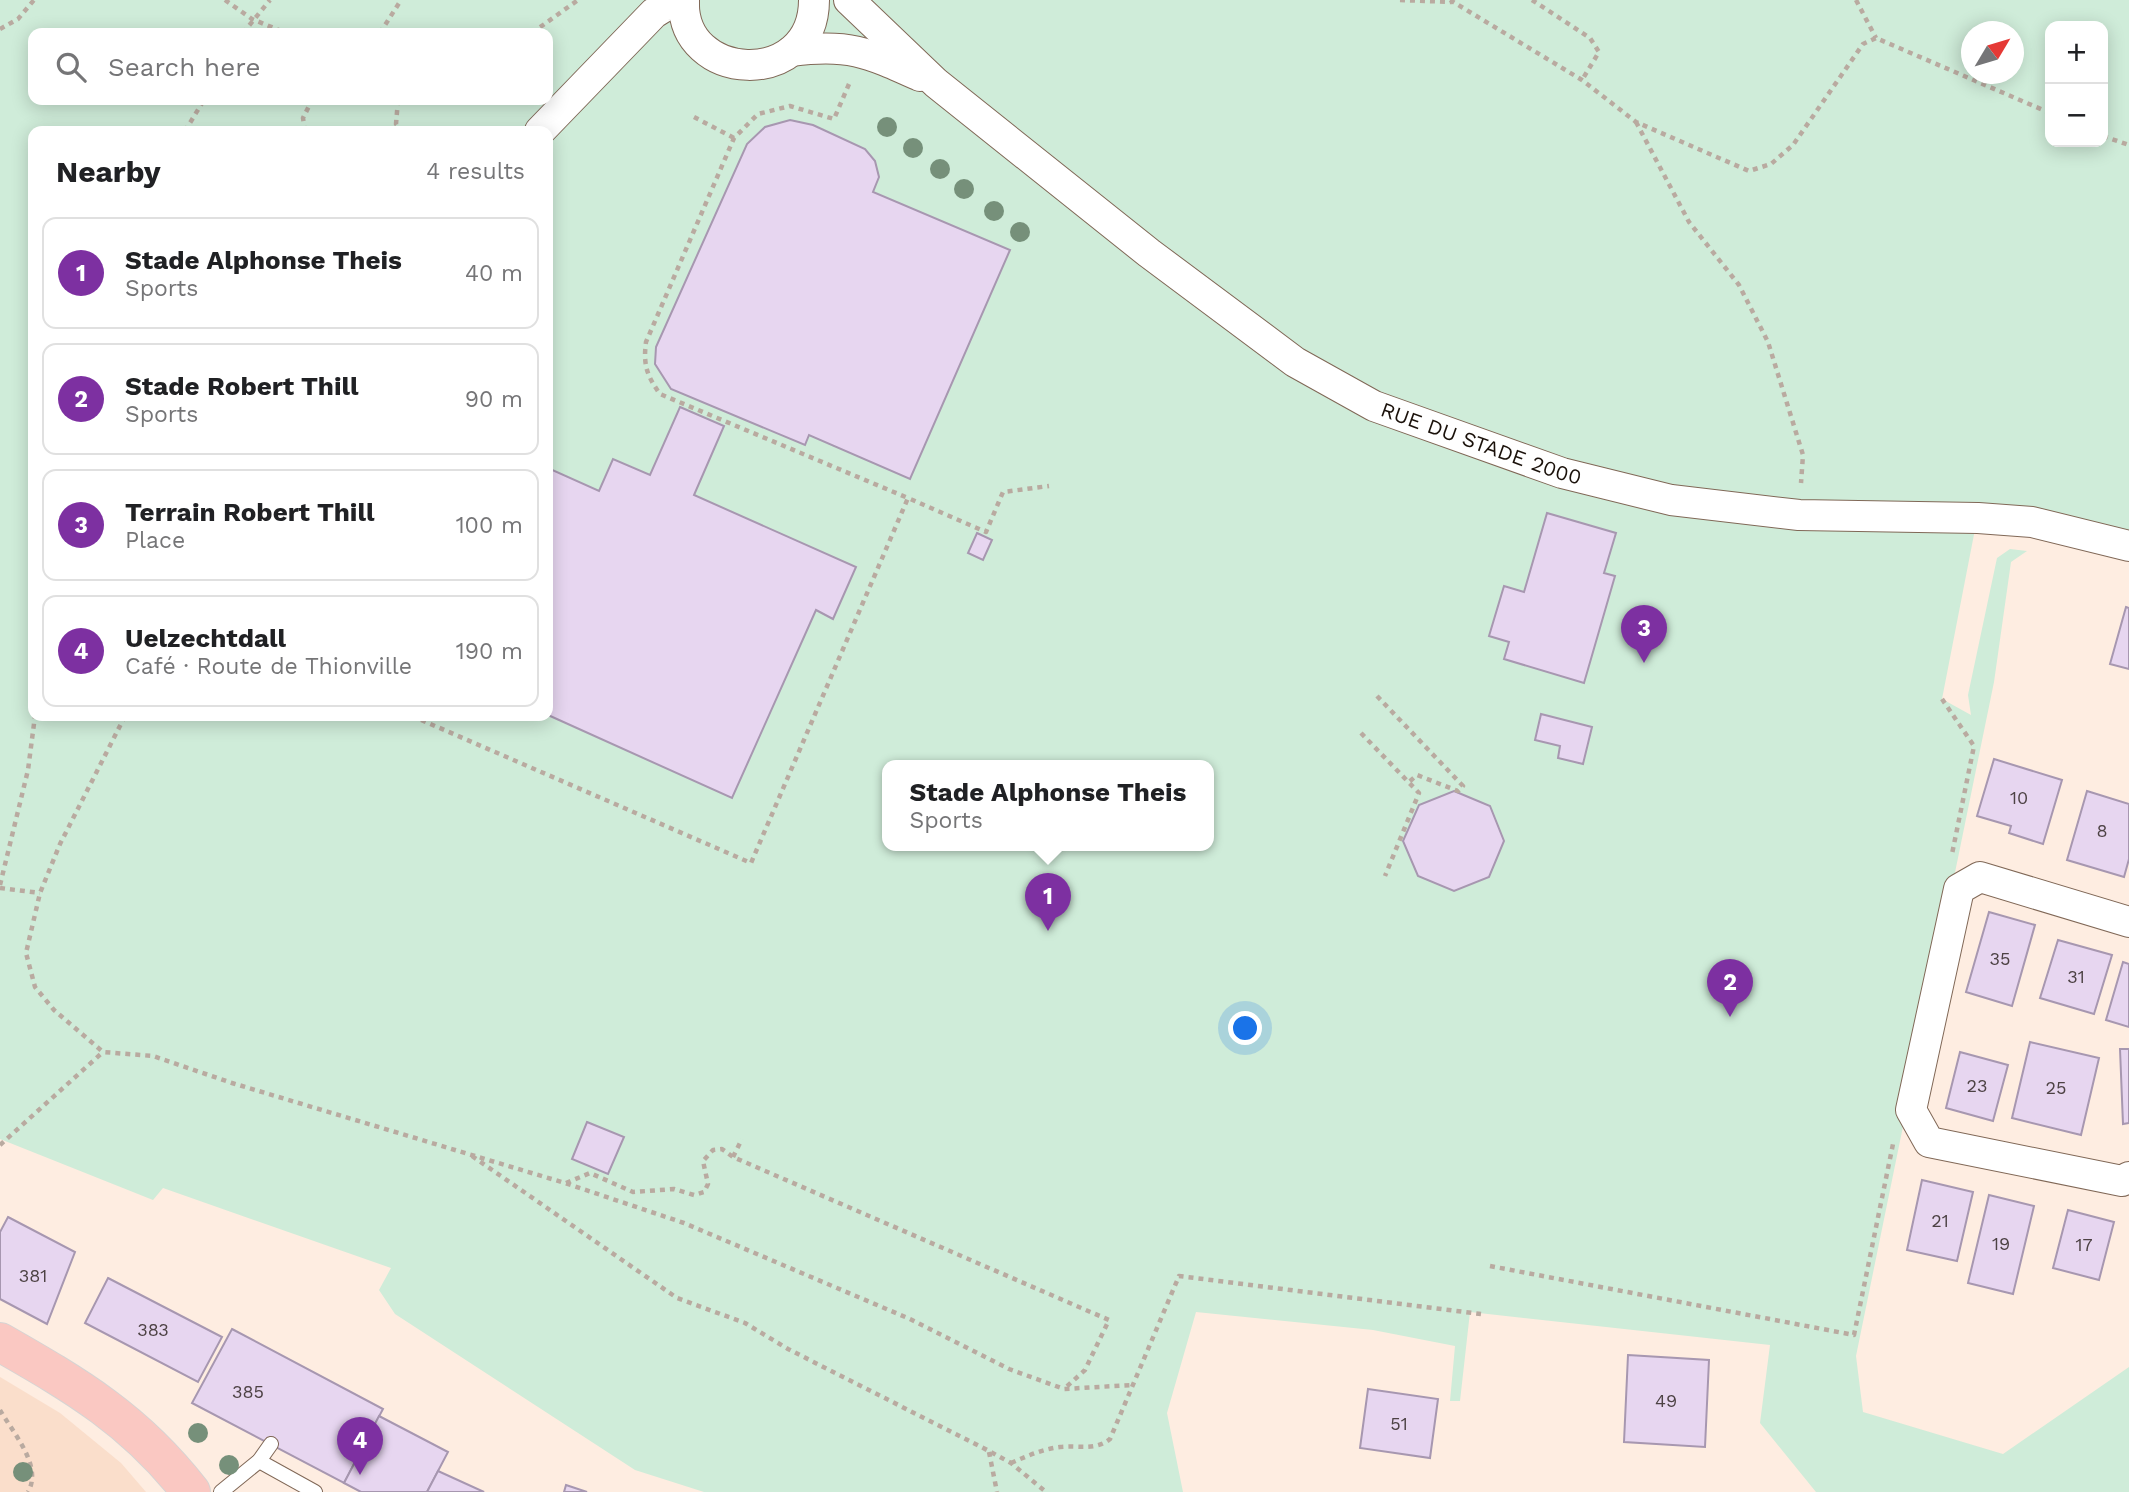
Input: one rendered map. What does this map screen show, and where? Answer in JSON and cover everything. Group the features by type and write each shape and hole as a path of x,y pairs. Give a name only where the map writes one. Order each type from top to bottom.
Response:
{"main road":[{"path":"0,1342 80,1388 124,1420 164,1458 191,1492"}],"street":[{"path":"792,51 806,34 814,12 814,0"},
{"name":"RUE DU STADE 2000","path":"849,0 936,83 1149,253 1295,362 1374,405 1562,473 1671,500 1799,515 2032,522 2129,545"},
{"path":"545,126 654,13 667,5 684,2"},
{"name":"RUE DU STADE 2000","path":"684,2 688,25 698,43 714,56 733,65 754,66 774,62 792,51 828,46 864,51 936,83"},
{"path":"2129,922 1980,877 1959,889 1912,1110 1929,1142 2122,1181 2129,1177"}],"lane":[{"path":"221,1492 259,1461 271,1444"},
{"path":"259,1461 315,1492"}],"path":[{"path":"0,30 18,19 34,0"},
{"path":"225,0 252,19 274,28"},
{"path":"246,28 270,0"},
{"path":"383,28 401,0"},
{"path":"539,28 578,0"},
{"path":"1400,0 1452,1 1582,80 1636,122 1749,170 1771,164 1793,145 1863,44 1876,38"},
{"path":"1532,0 1590,38 1599,52 1582,80"},
{"path":"1856,0 1876,38 2045,111"},
{"path":"864,51 834,118 790,106 758,114 734,138 646,342 643,363 649,379 660,394 986,532 1003,492 1049,486"},
{"path":"188,126 201,105"},
{"path":"304,126 303,118 310,105"},
{"path":"398,105 398,126"},
{"path":"695,117 734,138"},
{"path":"1636,122 1689,222 1739,285 1768,342 1803,455 1799,515"},
{"path":"2108,138 2129,145"},
{"path":"424,721 751,863 908,498"},
{"path":"1377,696 1463,786 1458,791 1417,775 1409,782"},
{"path":"1942,699 1974,746 1950,867"},
{"path":"34,721 28,771 0,887 40,893"},
{"path":"122,721 60,844 40,893 26,953 35,987 54,1010 103,1052 153,1056 232,1083 565,1183 684,1223 910,1319 1009,1369 1064,1389 1132,1385"},
{"path":"1362,733 1419,793 1385,876"},
{"path":"0,1145 103,1052"},
{"path":"1490,1266 1854,1335 1895,1134"},
{"path":"733,1157 742,1139"},
{"path":"565,1183 590,1173 633,1192 674,1189 694,1195 704,1192 708,1184 703,1161 713,1150 722,1149 733,1157 1109,1320 1085,1370 1064,1389"},
{"path":"469,1154 677,1298 744,1323 788,1349 989,1451 1011,1463 1046,1492"},
{"path":"1011,1463 1031,1454 1060,1447 1100,1447 1110,1440 1179,1276 1481,1314"},
{"path":"0,1410 33,1468 32,1485 28,1492"},
{"path":"989,1451 997,1492"}],"shaded area":[{"path":"0,1377 60,1413 121,1463 146,1492 0,1492"}],"green space":[{"path":"0,0 2129,0 2129,546 1977,519 1942,699 1971,715 1968,695 1997,558 2010,549 2027,551 2011,562 1994,682 1856,1356 1863,1412 2003,1454 2129,1367 2129,1492 1816,1492 1760,1423 1770,1345 1470,1312 1460,1401 1450,1401 1455,1346 1373,1330 1196,1312 1167,1413 1183,1492 704,1492 635,1470 395,1314 379,1290 391,1268 163,1188 153,1200 0,1139"}],"building":[{"path":"790,120 813,125 865,149 875,161 879,177 873,192 1010,250 910,479 809,435 805,445 671,389 655,364 656,347 747,144 765,127"},
{"path":"680,407 724,426 694,495 856,567 833,619 816,610 732,798 553,717 553,470 599,491 613,459 650,475"},
{"path":"1547,513 1616,533 1604,573 1615,576 1584,683 1504,659 1509,642 1489,636 1504,586 1524,592"},
{"path":"977,533 992,540 983,560 968,553"},
{"path":"2126,607 2129,608 2129,669 2110,664"},
{"path":"1541,714 1592,727 1583,764 1558,758 1560,746 1535,740"},
{"path":"1994,759 2062,780 2043,844 2009,833 2011,826 1977,816"},
{"path":"1454,791 1490,806 1504,841 1489,877 1454,891 1418,876 1403,841 1419,805"},
{"path":"2087,791 2129,804 2129,859 2124,877 2067,860"},
{"path":"1989,912 2035,925 2012,1006 1966,992"},
{"path":"2058,940 2112,955 2094,1014 2040,998"},
{"path":"2123,962 2129,964 2129,1027 2106,1020"},
{"path":"2030,1042 2099,1058 2081,1135 2012,1118"},
{"path":"2120,1049 2129,1049 2129,1123 2123,1124"},
{"path":"1960,1052 2008,1065 1993,1121 1946,1108"},
{"path":"587,1122 624,1137 608,1174 572,1159"},
{"path":"1922,1180 1973,1192 1957,1261 1907,1250"},
{"path":"1989,1195 2034,1206 2013,1294 1968,1283"},
{"path":"2068,1210 2114,1222 2099,1280 2053,1268"},
{"path":"8,1217 75,1252 47,1324 0,1299 0,1232"},
{"path":"108,1278 222,1337 198,1382 85,1323"},
{"path":"232,1329 383,1409 344,1483 192,1403"},
{"path":"1628,1355 1709,1360 1705,1447 1624,1442"},
{"path":"1368,1389 1438,1399 1430,1458 1360,1448"},
{"path":"379,1416 448,1452 427,1492 361,1492 344,1483"},
{"path":"438,1471 484,1492 427,1492"},
{"path":"566,1485 587,1492 564,1492"}],"place":[{"name":"Terrain Robert Thill","path":"1644,663"},
{"name":"Stade Alphonse Theis","path":"1048,931"},
{"name":"Stade Robert Thill","path":"1730,1017"},
{"name":"Uelzechtdall","path":"360,1475"}]}
